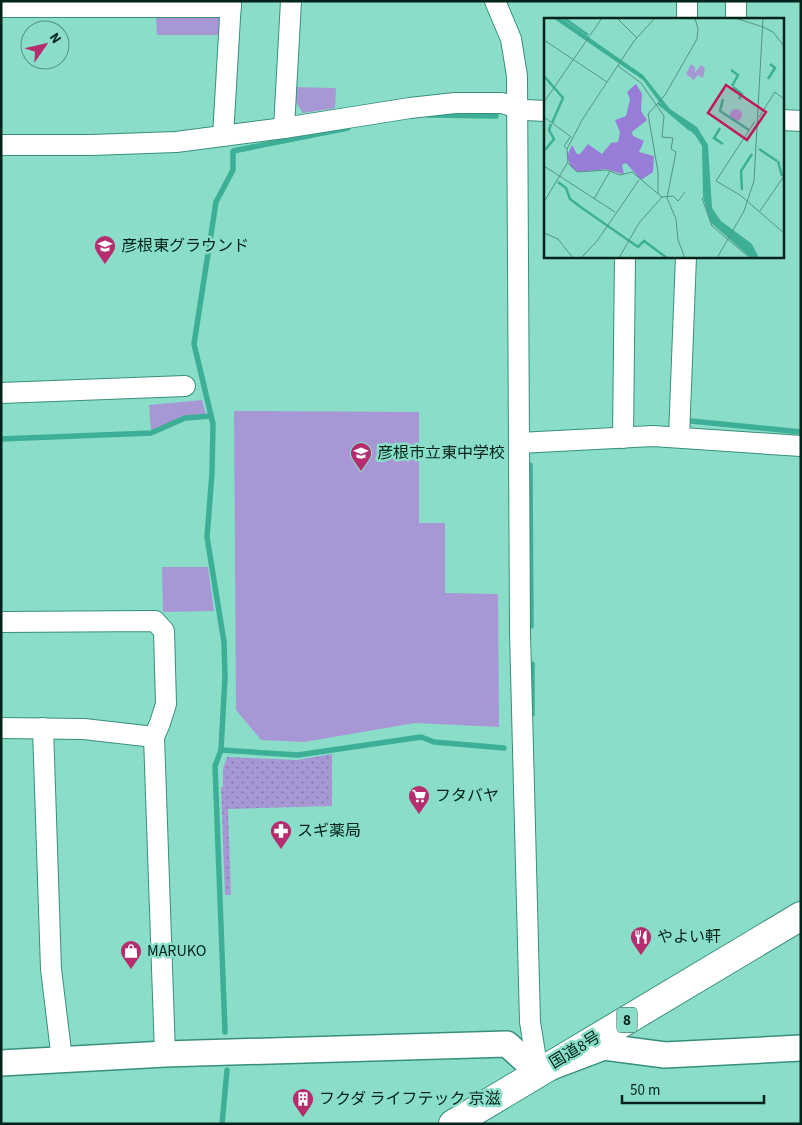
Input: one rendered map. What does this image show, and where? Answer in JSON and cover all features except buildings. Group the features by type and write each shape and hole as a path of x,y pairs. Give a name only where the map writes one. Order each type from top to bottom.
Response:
{"highway":[{"name":"国道8号","path":"453,1124 801,916"}],"street":[{"path":"284,128 291,1"},
{"path":"495,1 511,39 515,60 517,107 520,632 530,1022 538,1072"},
{"path":"687,1 687,18"},
{"path":"736,1 736,18"},
{"path":"1,7 231,4 223,136"},
{"path":"1,145 91,145 176,142 455,103 502,103 525,110 544,112"},
{"path":"784,120 801,121"},
{"path":"623,438 624,258"},
{"path":"679,437 686,258"},
{"path":"1,393 185,386"},
{"path":"519,443 679,437 801,446"},
{"path":"1,622 154,621 164,630 166,704 154,737 165,1054"},
{"path":"1,728 84,729 154,737"},
{"path":"43,728 51,969 62,1060"},
{"path":"1,1063 165,1054 507,1044 538,1072"},
{"path":"538,1072 604,1047 665,1055 801,1048"}],"shaded area":[{"path":"198,15 199,18 223,18 222,35 157,35 156,16"},
{"path":"292,87 336,88 335,108 303,113 293,98"},
{"path":"202,400 206,415 185,417 151,431 149,405"},
{"path":"234,411 419,412 419,523 445,523 445,593 498,594 499,727 415,723 304,742 261,740 236,710"},
{"path":"162,567 208,567 214,611 163,612"},
{"path":"332,754 332,806 228,809 231,895 225,895 221,787 223,787 223,769 227,757 297,760"}],"waterway":[{"path":"428,115 496,116"},
{"path":"225,1032 215,766 221,750 225,677 224,642 207,537 212,473 213,424 194,344 216,202 233,170 233,151 348,128"},
{"path":"1,439 151,433 185,418 211,416"},
{"path":"691,421 801,432"},
{"path":"530,465 531,626"},
{"path":"532,664 532,714"},
{"path":"221,750 298,755 421,737 434,742 504,748"},
{"path":"222,1124 227,1070"}],"place":[{"name":"彦根東グラウンド","path":"105,265"},
{"name":"彦根市立東中学校","path":"361,472"},
{"name":"フタバヤ","path":"419,815"},
{"name":"スギ薬局","path":"281,850"},
{"name":"やよい軒","path":"641,956"},
{"name":"MARUKO","path":"131,970"},
{"name":"フクダ ライフテック 京滋","path":"303,1118"}]}
